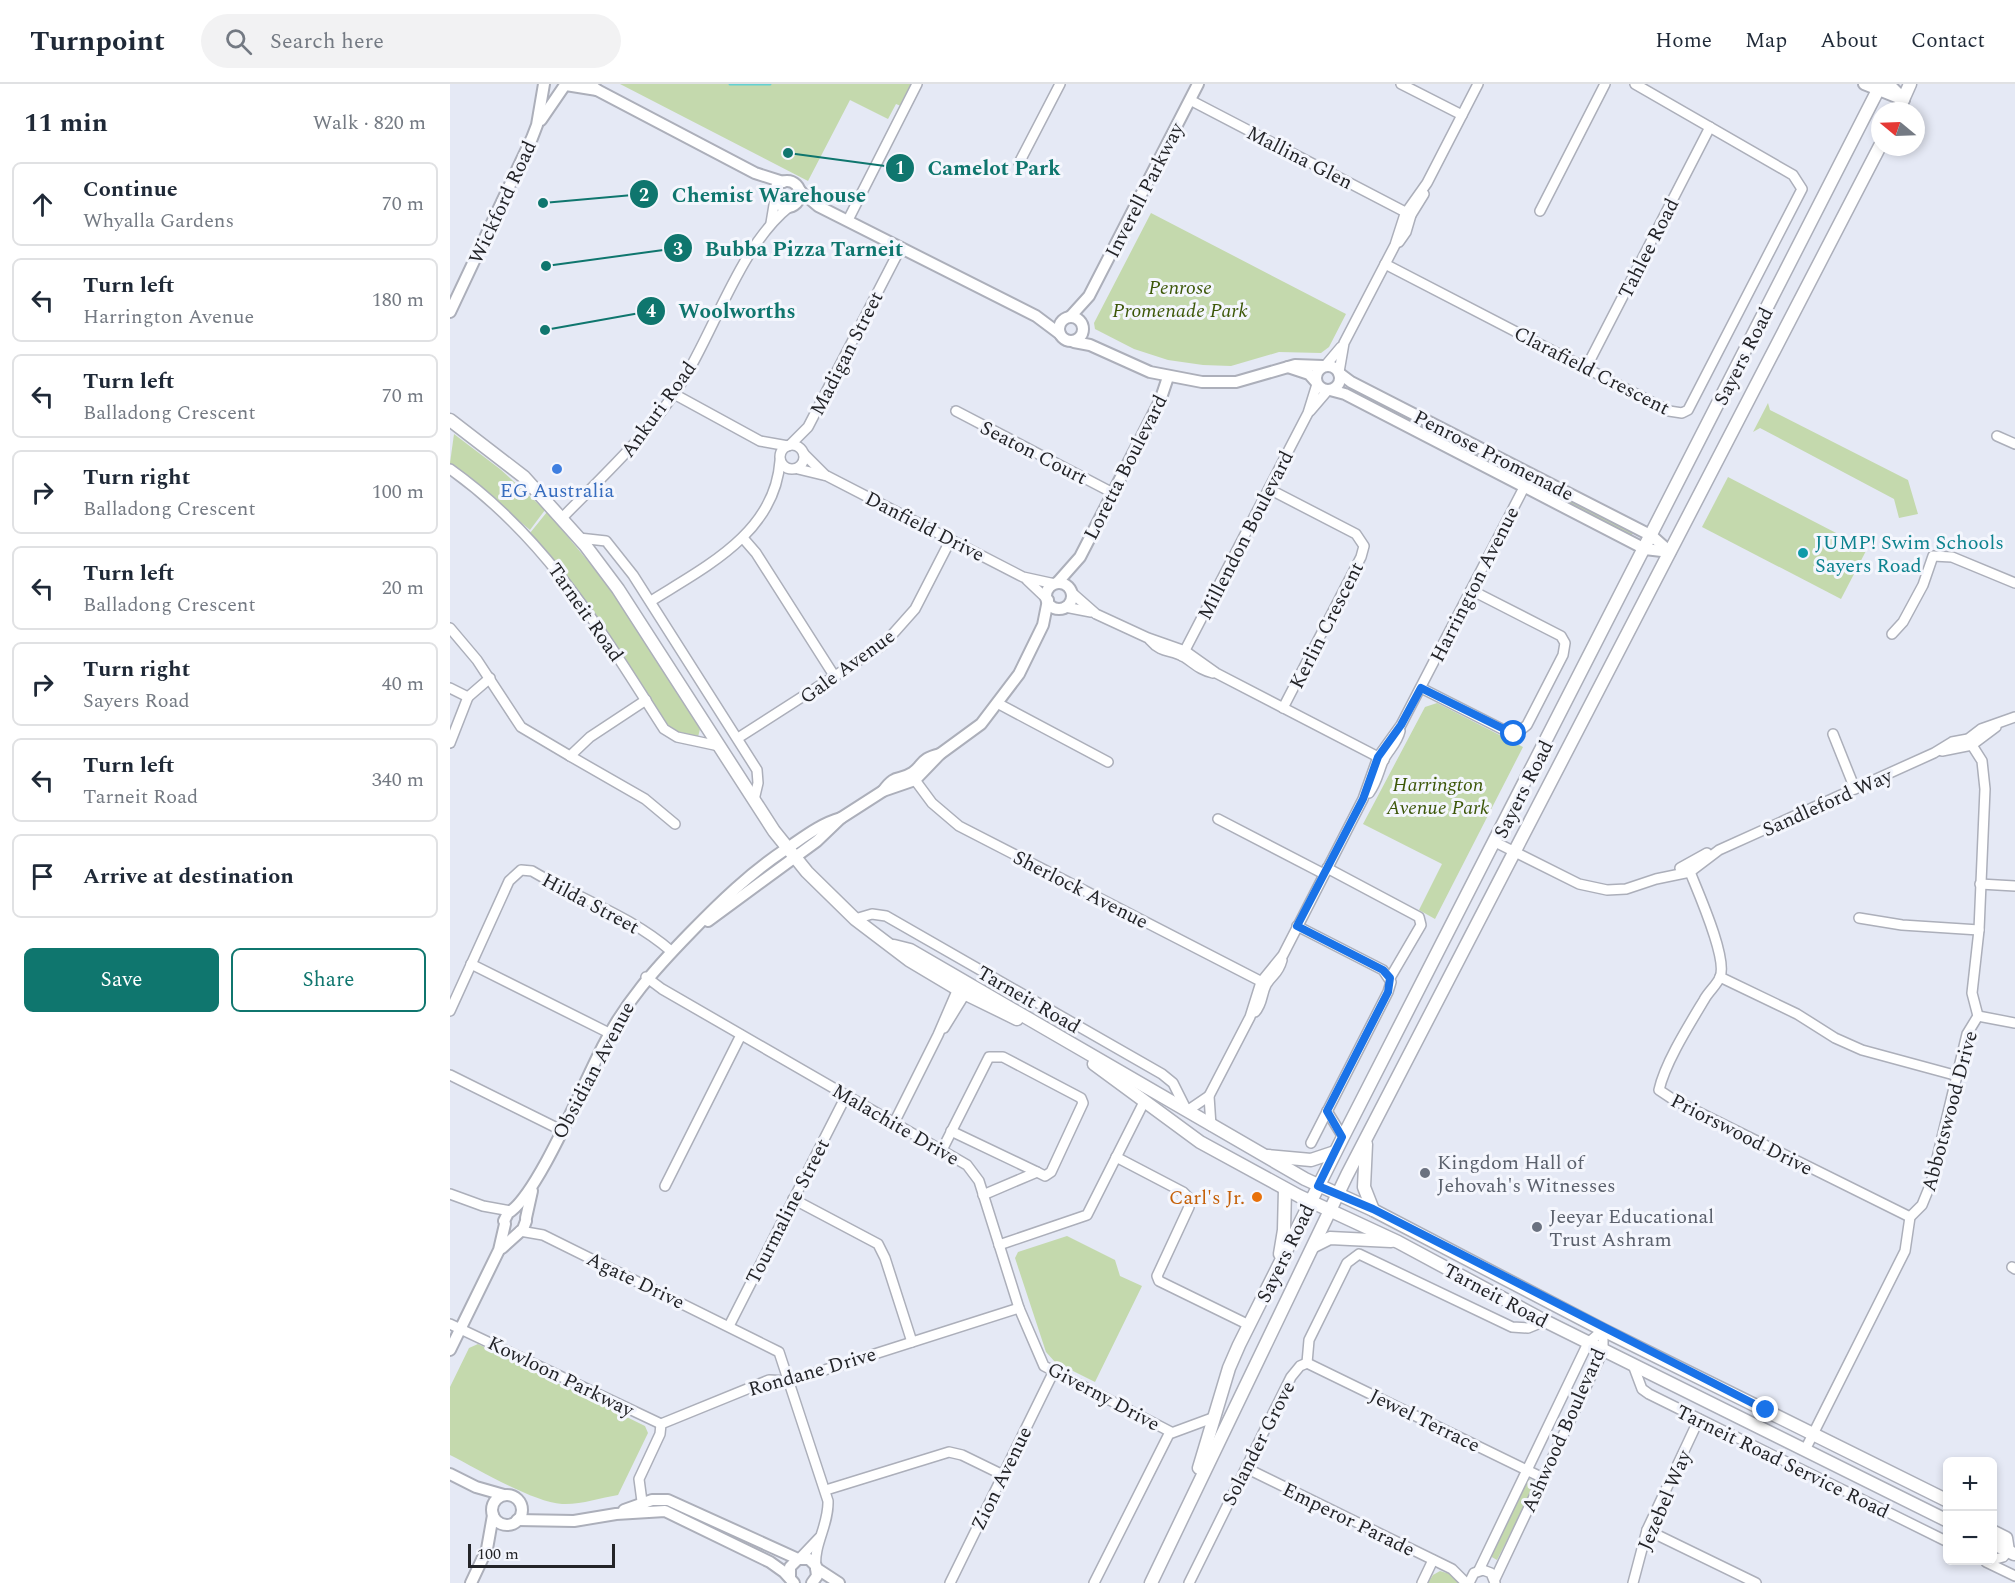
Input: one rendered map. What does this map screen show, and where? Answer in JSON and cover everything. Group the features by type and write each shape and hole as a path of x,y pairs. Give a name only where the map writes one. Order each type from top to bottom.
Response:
{"main road":[{"path":"1902,102 1910,84"},
{"name":"Sayers Road","path":"1188,1504 1229,1368 1249,1325 1342,1137 1880,88"},
{"name":"Sayers Road","path":"1152,1580 1332,1210 1338,1193 1875,156"},
{"name":"Tarneit Road","path":"450,420 516,470 579,538 618,589 754,800 791,853 855,919 894,946 910,950 964,987 1046,1030 1318,1186 1373,1209 1603,1330 1943,1499"},
{"name":"Tarneit Road","path":"1062,1040 1200,1142 1284,1189 1398,1242 1603,1351 1943,1519"},
{"path":"1366,1140 1364,1187 1373,1209"},
{"path":"1264,1155 1311,1160 1335,1152"},
{"path":"1278,1267 1284,1230 1284,1189"},
{"path":"1314,1247 1336,1238 1398,1242"},
{"path":"1902,1478 1943,1507"},
{"path":"1997,1525 2015,1534"},
{"path":"1997,1534 2006,1538 2011,1553"},
{"path":"1997,1546 2011,1553"}],"street":[{"name":"Wickford Road","path":"537,125 544,84"},
{"path":"551,84 594,87 755,173 794,183 818,206 1036,316 1067,341 1103,351 1133,366 1168,377 1202,382 1236,382 1302,364 1334,368 1339,372"},
{"path":"848,220 917,84"},
{"path":"1019,163 1060,84"},
{"name":"Inverell Parkway","path":"1083,326 1089,296 1198,84"},
{"path":"1401,84 1462,116"},
{"path":"1317,383 1316,375 1344,343 1395,245 1406,232 1408,214 1423,198 1427,183 1478,84"},
{"path":"1540,211 1605,84"},
{"name":"Clarafield Crescent","path":"1385,264 1677,413 1688,410 1802,189 1793,175 1635,84"},
{"path":"1864,84 1880,88 1897,102"},
{"path":"1889,84 1899,102"},
{"name":"Wickford Road","path":"450,312 537,125 566,85"},
{"name":"Mallina Glen","path":"1190,100 1408,214"},
{"name":"Tahlee Road","path":"1586,368 1710,128"},
{"path":"755,173 781,206 818,206"},
{"path":"774,198 776,187 783,182"},
{"path":"790,206 798,200 799,190"},
{"name":"Ankuri Road","path":"771,223 774,198"},
{"name":"Ankuri Road","path":"562,518 628,453 674,394 739,274 771,223 790,206"},
{"name":"Madigan Street","path":"789,445 807,427 901,247"},
{"name":"Inverell Parkway","path":"1067,318 1089,296"},
{"path":"1036,316 1079,319 1103,351"},
{"path":"1060,334 1060,324 1067,318"},
{"path":"1074,342 1081,338 1083,326"},
{"path":"1288,367 1310,374 1317,383 1329,390 1339,383 1344,343"},
{"name":"Penrose Promenade","path":"1339,372 1351,382 1652,536 1670,552"},
{"name":"Loretta Boulevard","path":"1071,592 1080,557 1160,401 1168,377"},
{"name":"Millendon Boulevard","path":"1184,654 1308,413 1317,383"},
{"name":"Penrose Promenade","path":"1329,390 1345,394 1645,549"},
{"name":"Millendon Boulevard","path":"1308,413 1329,390"},
{"path":"674,394 760,441 787,469 797,469"},
{"name":"Seaton Court","path":"956,411 1113,492"},
{"name":"Tarneit Road","path":"450,420 450,426"},
{"name":"Madigan Street","path":"804,453 807,427"},
{"path":"1997,436 2015,444"},
{"path":"651,602 743,538 762,514 776,488 804,462 804,453 798,447 760,441"},
{"path":"776,488 781,452 789,445"},
{"name":"Danfield Drive","path":"804,453 827,476"},
{"name":"Tarneit Road","path":"450,469 493,503 546,556 579,597 664,729 672,735 719,746"},
{"name":"Danfield Drive","path":"797,469 827,476 951,539 1023,577 1047,599"},
{"name":"Harrington Avenue","path":"1186,1111 1209,1096 1250,1017 1264,983 1283,955 1381,759 1421,688 1531,474"},
{"name":"Kerlin Crescent","path":"1269,489 1353,532 1361,538 1364,546 1361,557 1283,708"},
{"name":"Tarneit Road","path":"579,538 601,540 611,545 651,602 738,738 759,776 754,800"},
{"path":"743,538 756,553 835,677"},
{"name":"Gale Avenue","path":"738,738 884,645 906,622 951,539"},
{"path":"1645,549 1670,552"},
{"path":"1892,634 1903,622 1923,585 1933,556 1952,557 2015,583"},
{"name":"Loretta Boulevard","path":"1056,583 1080,557"},
{"name":"Danfield Drive","path":"1023,577 1056,583"},
{"path":"791,853 826,822 841,818 883,791 896,777 913,777 925,758 940,754 981,724 1014,682 1038,637 1047,613 1048,589 1056,583 1066,585 1096,614"},
{"path":"1421,688 1508,732 1516,733 1527,725 1558,665 1566,646 1561,636 1471,590"},
{"path":"1038,637 1071,600 1071,592"},
{"path":"1047,599 1055,608 1064,607 1096,614 1148,638 1164,652 1184,654 1196,667 1216,673 1381,759"},
{"path":"450,628 490,678 521,728 645,799 675,825"},
{"path":"450,743 468,697 490,678"},
{"path":"450,688 468,697"},
{"path":"570,756 590,737 646,700"},
{"path":"999,704 1108,762"},
{"name":"Sandleford Way","path":"1495,842 1571,881 1599,889 1626,889 1656,879 1669,871 1686,871 1701,855 1719,850 1934,753 1970,743 1981,729 2015,717"},
{"path":"1833,734 1855,789"},
{"name":"Abbotswood Drive","path":"1805,1450 1905,1251 1910,1217 1922,1205 1929,1190 1967,1034 1978,1016 1972,993 1978,930 1985,782 1970,743"},
{"name":"Sherlock Avenue","path":"913,777 937,809 959,826 1264,983"},
{"path":"1218,819 1419,917 1421,925 1390,978 1388,992 1311,1143"},
{"name":"Obsidian Avenue","path":"512,1211 532,1188 609,1033 646,977 741,882 791,853"},
{"name":"Hilda Street","path":"450,1011 509,881 517,872 525,870 618,916 671,951"},
{"path":"1686,871 1703,908 1719,954 1720,977 1797,1014 1835,1038 1862,1050 1958,1076"},
{"path":"1980,884 2015,886"},
{"name":"Tarneit Road","path":"855,919 872,915 886,916 1162,1074 1173,1083 1186,1111"},
{"path":"1859,918 1902,925 1978,930"},
{"path":"1297,926 1383,970 1390,978"},
{"path":"471,964 609,1033"},
{"name":"Malachite Drive","path":"646,977 662,989 967,1165 975,1173 1038,1359"},
{"name":"Priorswood Drive","path":"1720,977 1704,999 1666,1071 1659,1090 1706,1117 1910,1217"},
{"path":"894,1123 964,987"},
{"path":"1978,1016 2015,1023"},
{"path":"665,1186 741,1035"},
{"path":"942,1150 951,1131 985,1061 996,1056 1076,1093 1083,1103 1051,1172 1045,1176 951,1131"},
{"path":"450,1075 561,1130"},
{"name":"Tourmaline Street","path":"729,1326 846,1095"},
{"path":"1209,1096 1211,1126"},
{"path":"999,1245 1087,1215 1144,1102"},
{"path":"1327,1111 1342,1137"},
{"path":"1116,1157 1183,1192 1189,1198 1189,1207 1157,1276 1159,1281 1249,1325"},
{"path":"983,1195 1037,1173"},
{"name":"Obsidian Avenue","path":"526,1219 532,1188"},
{"path":"450,1194 483,1206 522,1213 526,1219 519,1231 499,1250"},
{"path":"793,1199 878,1244 885,1258 912,1342"},
{"path":"483,1206 505,1223 508,1229 519,1231"},
{"path":"450,1350 499,1250 505,1223 512,1211"},
{"name":"Agate Drive","path":"526,1219 543,1235"},
{"name":"Agate Drive","path":"519,1231 543,1235 779,1352 826,1490 828,1516 820,1536 816,1567"},
{"name":"Solander Grove","path":"1189,1583 1291,1377 1300,1366 1307,1363 1309,1340 1347,1263 1356,1254 1365,1255 1512,1327 1522,1329 1545,1321"},
{"name":"Rondane Drive","path":"661,1424 769,1380 790,1381 1019,1308"},
{"name":"Kowloon Parkway","path":"450,1324 661,1424"},
{"name":"Ashwood Boulevard","path":"1468,1583 1478,1571 1588,1343 1603,1330"},
{"name":"Ashwood Boulevard","path":"1496,1582 1603,1351 1603,1330"},
{"name":"Giverny Drive","path":"1038,1359 1053,1373 1171,1432"},
{"name":"Jewel Terrace","path":"1307,1363 1543,1478"},
{"name":"Tarneit Road Service Road","path":"1633,1365 1644,1391 1943,1540"},
{"name":"Zion Avenue","path":"950,1583 1053,1373"},
{"path":"1094,1583 1139,1490 1171,1432 1215,1417"},
{"name":"Jezebel Way","path":"1633,1583 1647,1530 1700,1419"},
{"path":"643,1507 640,1476 660,1434 661,1424"},
{"path":"826,1490 949,1452 962,1455 1003,1475"},
{"name":"Emperor Parade","path":"1246,1468 1452,1569 1468,1583"},
{"path":"450,1474 476,1487 516,1498 521,1505 546,1519"},
{"path":"476,1487 498,1521 546,1519 574,1521 643,1507 658,1499 672,1501 799,1559 809,1559 816,1567 839,1583"},
{"path":"471,1583 487,1549 494,1502 504,1495"},
{"path":"487,1549 521,1513 521,1505"},
{"path":"643,1507 667,1511 770,1563 791,1580"},
{"path":"1647,1530 1756,1583"},
{"path":"791,1580 790,1567 820,1536"},
{"path":"1997,1559 2011,1553"},
{"path":"1422,1583 1433,1560"},
{"path":"1996,1565 2015,1576"},
{"path":"812,1583 817,1576 816,1567"},
{"name":"Emperor Parade","path":"1452,1569 1478,1571"},
{"path":"1478,1571 1487,1571 1496,1582"}],"green space":[{"path":"620,84 913,84 901,106 896,104 888,119 850,100 808,181"},
{"name":"Penrose Promenade Park","path":"1151,213 1346,314 1329,347 1321,353 1279,352 1231,366 1203,365 1168,360 1134,349 1095,329 1094,323"},
{"path":"1350,386 1511,467 1507,475 1348,391"},
{"path":"1768,403 1770,410 1908,480 1918,514 1899,518 1894,499 1760,428 1753,432"},
{"path":"454,434 500,469 545,510 530,530 450,463"},
{"path":"1728,477 1867,549 1841,599 1702,527"},
{"path":"1544,484 1634,530 1631,537 1540,492"},
{"path":"547,512 608,585 700,729 698,737 676,733 667,726 593,610 530,533"},
{"name":"Harrington Avenue Park","path":"1437,703 1523,747 1435,919 1419,910 1442,864 1363,824 1425,707"},
{"path":"1067,1236 1115,1260 1120,1276 1142,1286 1095,1382 1055,1362 1046,1352 1015,1258 1018,1252"},
{"path":"478,1344 645,1426 648,1433 618,1495 576,1503 550,1502 521,1491 450,1455 450,1387 469,1348"},
{"path":"1530,1479 1535,1482 1534,1487 1497,1560 1490,1556 1526,1481"},
{"path":"1440,1571 1450,1574 1463,1583 1428,1583 1433,1575"}],"waterway":[{"path":"730,84 770,84"}],"place":[{"name":"Camelot Park","path":"788,153"},
{"name":"Chemist Warehouse","path":"543,203"},
{"name":"Bubba Pizza Tarneit","path":"546,266"},
{"name":"Woolworths","path":"545,330"},
{"name":"EG Australia","path":"557,469"},
{"name":"JUMP! Swim Schools Sayers Road","path":"1803,553"},
{"name":"Kingdom Hall of Jehovah's Witnesses","path":"1425,1173"},
{"name":"Carl's Jr.","path":"1257,1197"},
{"name":"Jeeyar Educational Trust Ashram","path":"1537,1227"}],"route":[{"path":"1514,734 1421,688 1401,725 1380,753 1363,799 1297,926 1383,970 1388,974 1391,982 1327,1111 1342,1137 1318,1186 1373,1209 1603,1330 1766,1410"}]}
